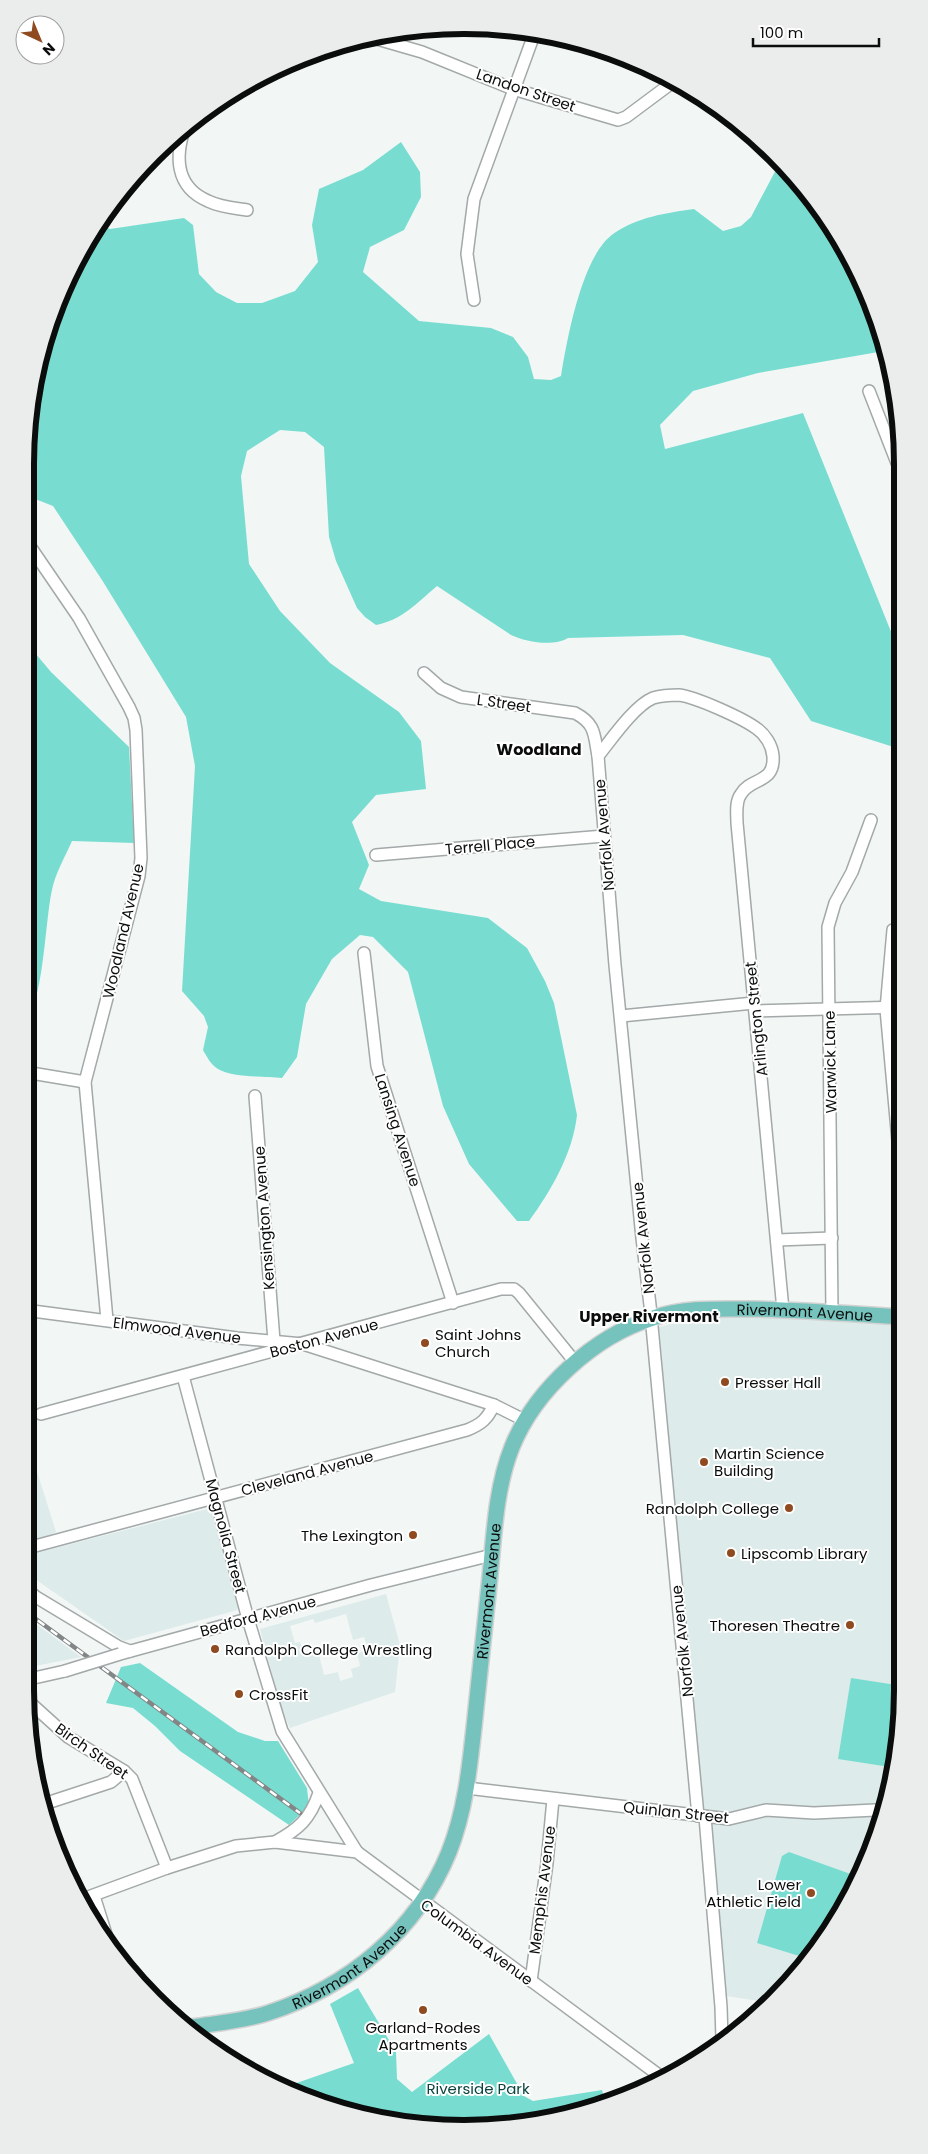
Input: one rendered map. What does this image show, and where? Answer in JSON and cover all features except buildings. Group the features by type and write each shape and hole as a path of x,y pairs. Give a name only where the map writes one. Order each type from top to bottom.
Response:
{"main road":[{"name":"Rivermont Avenue","path":"196,2026 264,2015 309,1998 330,1987 376,1954 404,1925 422,1901 441,1870 450,1850 467,1788 492,1555 503,1481 512,1446 526,1421 549,1388 575,1362 615,1335 652,1318 696,1309 832,1312 894,1317"}],"street":[{"path":"474,300 467,254 474,199 532,39"},
{"name":"Landon Street","path":"385,41 422,52 513,89 618,120 626,117 668,85"},
{"path":"181,140 178,159 182,174 190,188 208,202 247,210"},
{"path":"869,391 894,454"},
{"name":"Woodland Avenue","path":"34,551 79,618 129,707 134,718 136,730 141,858 139,876 85,1082 106,1320"},
{"name":"L Street","path":"424,673 441,688 461,697 575,713 589,722"},
{"name":"Arlington Street","path":"598,756 639,708 652,699 680,695 706,704 757,728 770,744 773,766 769,774 741,793 737,806 783,1310"},
{"name":"Norfolk Avenue","path":"589,722 594,730 598,756 642,1238 652,1318 702,1816 721,2007 722,2034"},
{"name":"Warwick Lane","path":"832,1312 828,927 835,903 852,872 871,820"},
{"name":"Terrell Place","path":"376,855 604,836"},
{"path":"894,952 886,1009 894,1097"},
{"name":"Lansing Avenue","path":"364,953 377,1066 453,1303"},
{"path":"621,1016 755,1007 830,1010 894,1008"},
{"path":"34,1074 85,1082"},
{"name":"Kensington Avenue","path":"254,1096 274,1341"},
{"path":"777,1240 832,1238"},
{"name":"Boston Avenue","path":"42,1414 501,1289 514,1289 575,1362"},
{"name":"Elmwood Avenue","path":"34,1311 237,1338 303,1344 494,1405 526,1421"},
{"name":"Magnolia Street","path":"183,1376 248,1619 282,1731 357,1852"},
{"name":"Cleveland Avenue","path":"34,1547 468,1430 480,1425 487,1419 494,1405"},
{"name":"Bedford Avenue","path":"34,1678 65,1671 358,1588 492,1555"},
{"path":"34,1595 125,1653"},
{"name":"Birch Street","path":"35,1707 68,1736 124,1772 134,1784 167,1868"},
{"path":"49,1803 111,1782 124,1772"},
{"name":"Quinlan Street","path":"467,1788 729,1819 766,1810 814,1813 877,1811"},
{"name":"Columbia Avenue","path":"276,1842 290,1834 304,1822 314,1808 319,1793"},
{"name":"Memphis Avenue","path":"531,1981 547,1863 553,1799"},
{"name":"Columbia Avenue","path":"87,1898 167,1868 236,1846 276,1842 357,1852 657,2074"},
{"path":"94,1896 103,1924"}],"shaded area":[{"name":"Randolph College","path":"727,1317 894,1320 894,1690 891,1746 886,1774 880,1801 861,1855 837,1905 805,1952 760,2001 719,1995 659,1327 692,1319"},
{"path":"34,1462 56,1532 34,1543"},
{"path":"211,1508 238,1609 124,1641 34,1578 34,1556 36,1553"},
{"path":"386,1594 400,1645 395,1692 290,1728 281,1708 260,1629","holes":["346,1614 353,1640 364,1637 368,1650 357,1653 360,1666 351,1669 353,1677 340,1681 338,1672 324,1675 318,1651 304,1653 300,1642 295,1643 290,1626 313,1619 315,1623"]},
{"path":"34,1623 81,1657 34,1666"}],"green space":[{"path":"401,142 420,172 421,197 404,230 370,247 363,272 419,321 491,328 513,337 528,357 534,379 551,380 561,376 567,341 585,279 602,245 613,234 632,223 662,214 694,209 723,231 741,226 751,217 776,169 805,202 837,249 861,299 880,352 758,373 693,391 660,425 665,449 803,413 894,639 894,747 811,721 770,658 683,635 568,638 562,641 547,643 524,640 511,635 437,586 401,615 376,625 357,608 336,561 329,537 324,447 305,432 280,430 247,451 241,476 249,564 280,611 330,663 399,712 421,741 426,789 376,795 352,822 369,865 359,889 381,901 488,918 527,948 545,981 554,1003 577,1115 571,1143 560,1171 529,1221 517,1221 469,1164 443,1106 408,972 373,937 360,935 332,959 306,1004 297,1057 282,1078 232,1074 218,1069 209,1061 203,1050 208,1027 204,1016 182,991 195,766 186,717 102,580 53,506 34,499 37,408 48,353 78,274 105,227 110,229 184,218 193,225 199,274 216,292 237,303 262,303 295,291 318,262 312,225 319,189 363,170"},
{"path":"34,652 51,672 129,747 134,843 72,841 53,884 34,1003"},
{"path":"140,1663 238,1732 265,1741 278,1741 307,1788 309,1806 289,1825 180,1751 155,1726 133,1708 106,1703 121,1667"},
{"path":"851,1678 894,1685 891,1746 887,1767 838,1759"},
{"name":"Lower Athletic Field","path":"789,1852 852,1875 837,1905 801,1957 757,1943 782,1856"},
{"name":"Riverside Park","path":"358,1988 396,2052 397,2079 412,2092 489,2034 524,2096 533,2101 602,2090 604,2096 575,2106 520,2117 464,2120 408,2117 353,2106 326,2097 293,2084 354,2063 330,2004"}],"railway":[{"path":"34,1618 300,1813"}],"place":[{"name":"Saint Johns Church","path":"425,1343"},
{"name":"Presser Hall","path":"725,1382"},
{"name":"Martin Science Building","path":"704,1462"},
{"name":"Randolph College","path":"789,1508"},
{"name":"The Lexington","path":"413,1535"},
{"name":"Lipscomb Library","path":"731,1553"},
{"name":"Thoresen Theatre","path":"850,1625"},
{"name":"Randolph College Wrestling","path":"215,1649"},
{"name":"CrossFit","path":"239,1694"},
{"name":"Lower Athletic Field","path":"811,1893"},
{"name":"Garland-Rodes Apartments","path":"423,2010"}],"district":[{"name":"Woodland","path":"539,749"},
{"name":"Upper Rivermont","path":"649,1316"}]}
